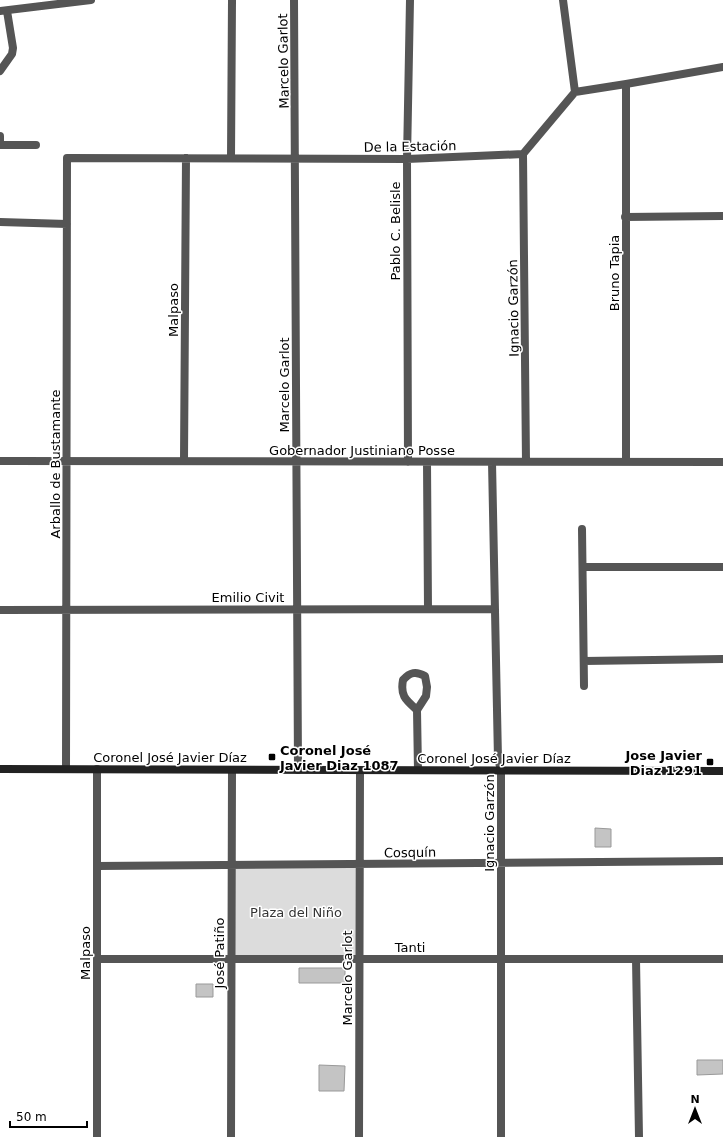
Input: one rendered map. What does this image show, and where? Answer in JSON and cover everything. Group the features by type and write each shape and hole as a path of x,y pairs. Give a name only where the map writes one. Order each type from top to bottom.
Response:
{"main road":[{"name":"Coronel José Javier Díaz","path":"0,769 723,771"}],"street":[{"path":"0,71 12,54 13,48 4,11 91,0"},
{"path":"231,158 232,0"},
{"name":"Marcelo Garlot","path":"294,0 298,770"},
{"name":"Pablo C. Belisle","path":"408,462 407,159 410,0"},
{"path":"563,0 575,92"},
{"path":"523,154 575,92 723,67"},
{"name":"Bruno Tapia","path":"626,84 626,462"},
{"path":"0,136 0,145 36,145"},
{"name":"De la Estación","path":"66,158 407,159 523,154"},
{"name":"Ignacio Garzón","path":"523,154 526,462"},
{"name":"Arballo de Bustamante","path":"66,158 66,769"},
{"name":"Malpaso","path":"184,461 186,158"},
{"path":"626,217 723,216"},
{"path":"0,222 67,224"},
{"name":"Gobernador Justiniano Posse","path":"0,461 723,462"},
{"path":"427,462 428,608"},
{"name":"Ignacio Garzón","path":"492,462 498,759 501,770 501,1137"},
{"path":"582,529 584,686"},
{"path":"583,567 723,567"},
{"name":"Emilio Civit","path":"0,610 495,609"},
{"path":"584,661 723,659"},
{"path":"417,710 418,770"},
{"name":"Malpaso","path":"97,769 97,1137"},
{"name":"José Patiño","path":"231,1137 232,770"},
{"name":"Marcelo Garlot","path":"359,1137 360,770"},
{"name":"Cosquín","path":"97,866 723,861"},
{"name":"Tanti","path":"97,959 723,960"},
{"path":"636,959 639,1137"}],"green space":[{"name":"Plaza del Niño","path":"360,864 359,959 231,959 232,865"}],"building":[{"path":"595,828 611,829 611,847 595,847"},
{"path":"299,968 345,968 345,983 299,983"},
{"path":"196,984 213,984 213,997 196,997"},
{"path":"697,1060 723,1060 723,1074 697,1075"},
{"path":"319,1065 345,1066 344,1091 319,1091"}],"place":[{"name":"Coronel José Javier Diaz 1087","path":"272,757"},
{"name":"Jose Javier Diaz 1291","path":"710,762"}]}
